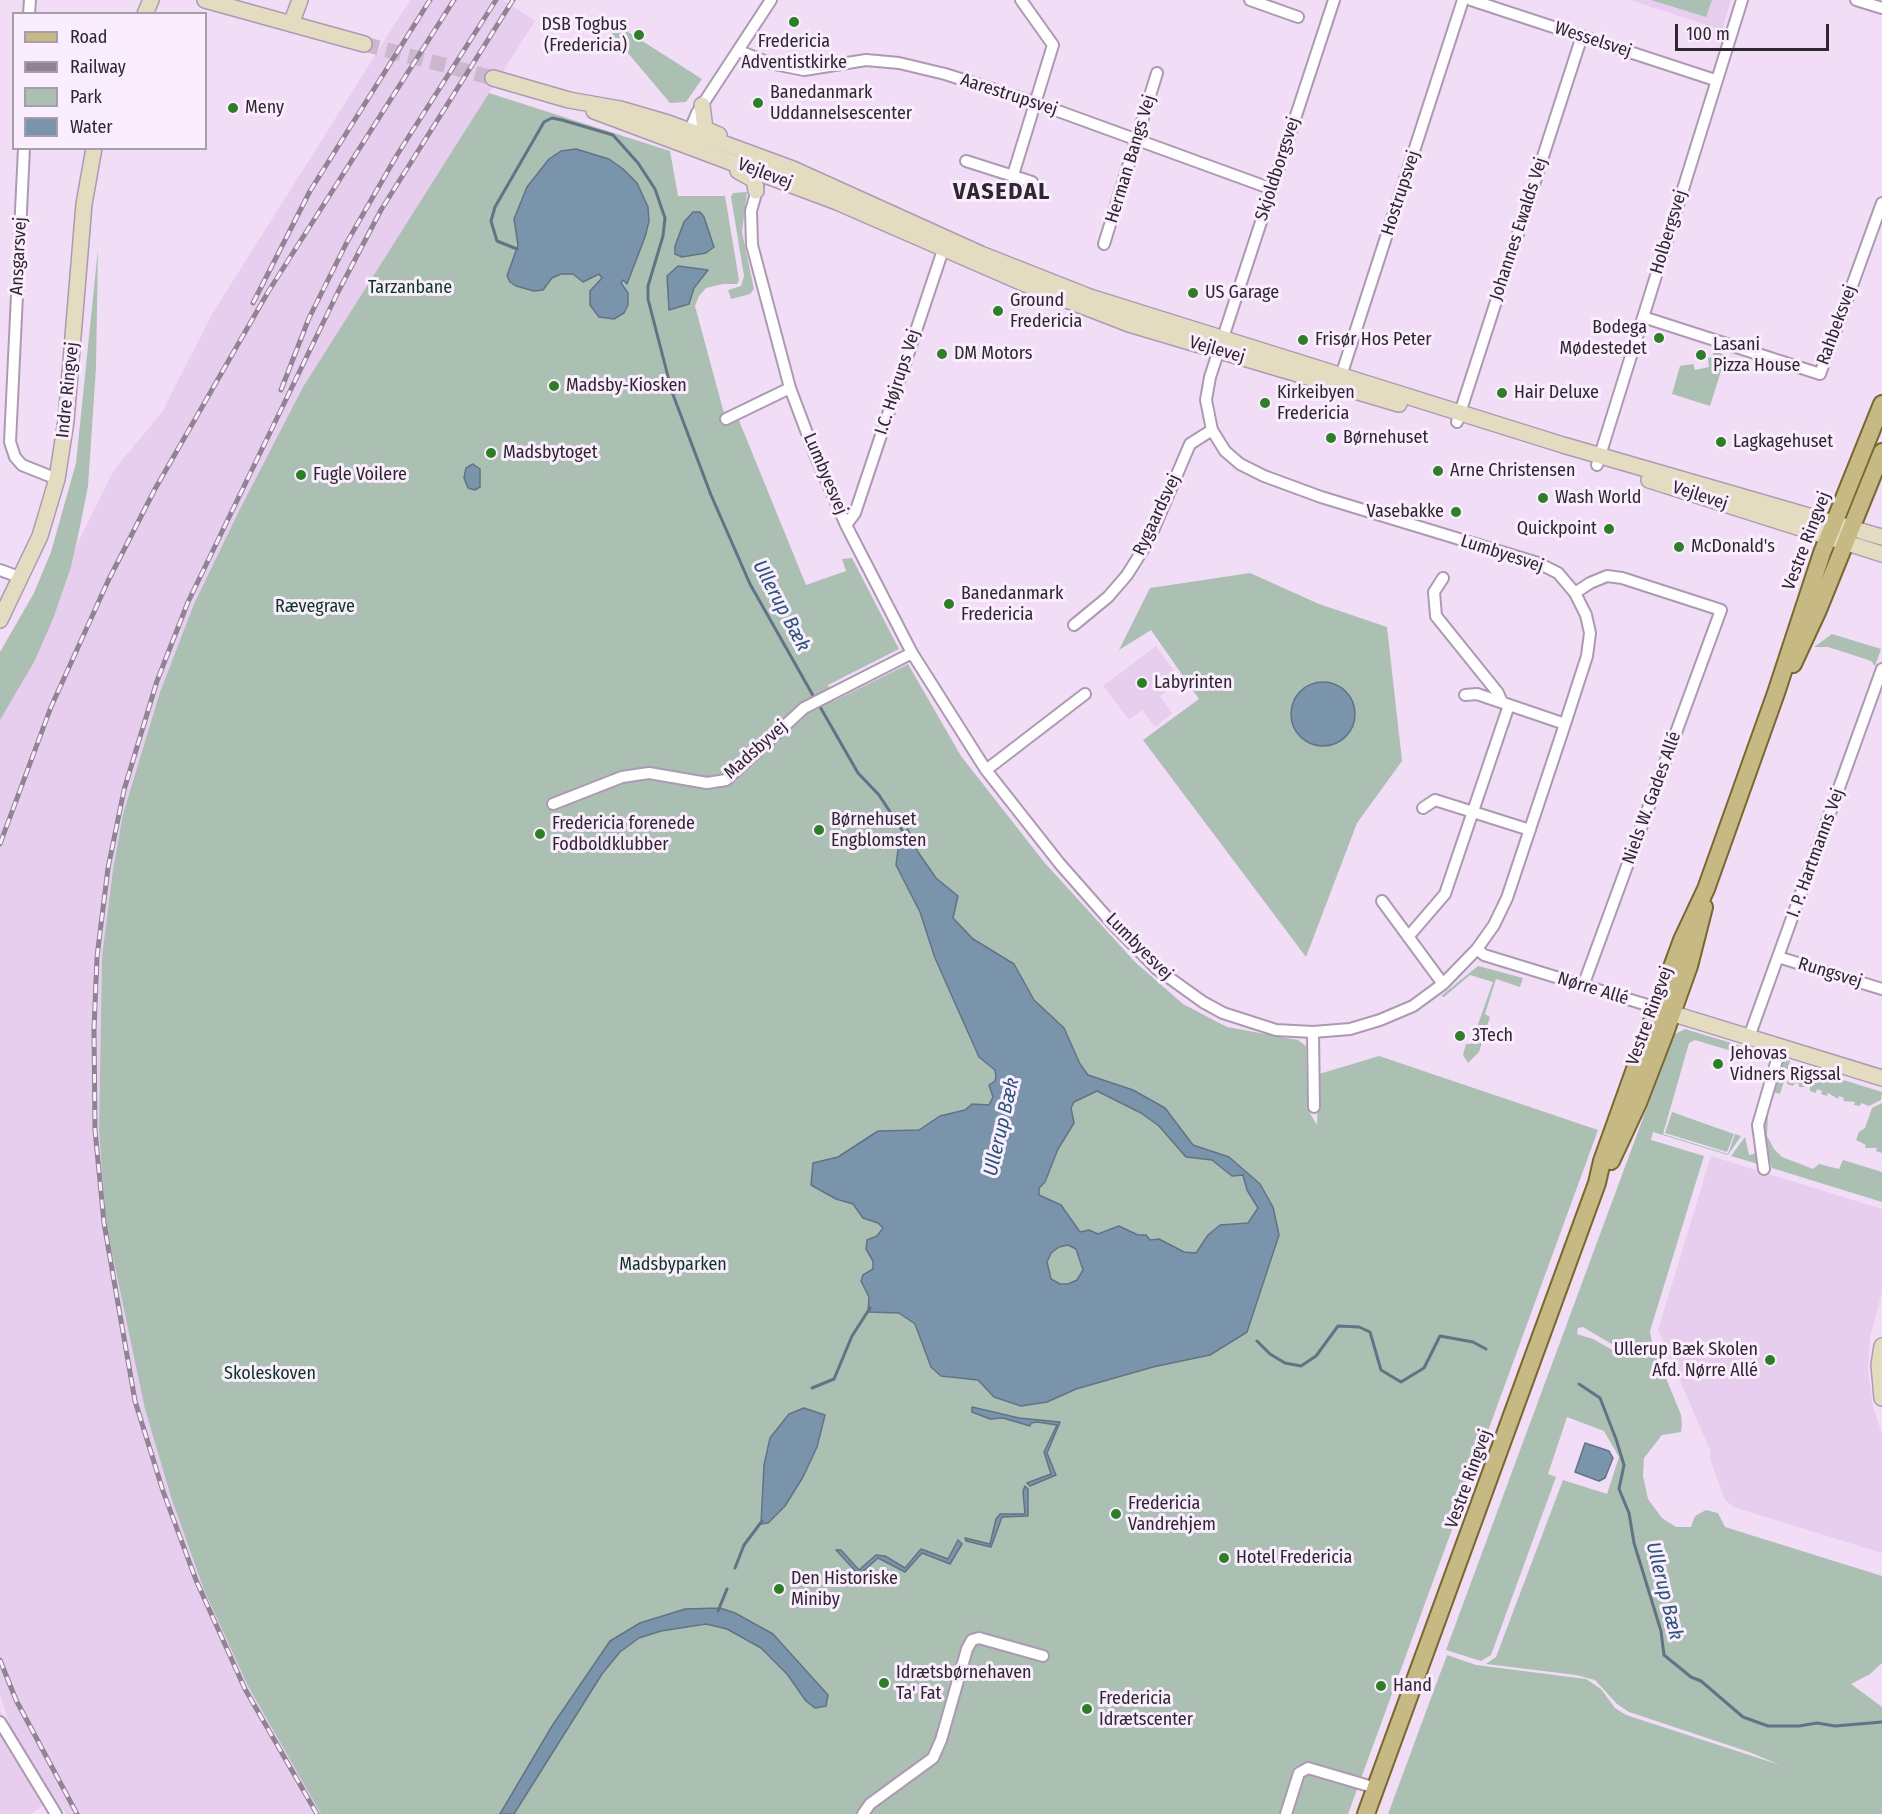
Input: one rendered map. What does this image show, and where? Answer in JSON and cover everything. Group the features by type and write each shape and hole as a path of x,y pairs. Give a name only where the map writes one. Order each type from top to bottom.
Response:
{"main road":[{"name":"Vestre Ringvej","path":"1776,693 1799,653 1816,593 1839,533 1882,404"},
{"path":"1839,533 1882,419"},
{"name":"Vestre Ringvej","path":"1597,1183 1612,1159 1638,1103 1664,1011 1776,693 1798,620 1839,533 1882,452"},
{"name":"Vestre Ringvej","path":"1366,1814 1597,1183 1602,1161 1664,1011"}],"street":[{"path":"205,0 364,44"},
{"path":"291,24 300,0"},
{"path":"756,191 754,180 749,176 705,156 690,146 687,139 688,130 702,105 771,0"},
{"path":"1013,175 1053,45 1021,0"},
{"path":"1250,0 1298,17"},
{"name":"Skjoldborgsvej","path":"1222,344 1334,0"},
{"name":"Hostrupsvej","path":"1340,381 1463,0"},
{"name":"Wesselsvej","path":"1471,0 1715,80"},
{"name":"Holbergsvej","path":"1599,460 1715,80 1742,0"},
{"path":"1856,0 1882,8"},
{"name":"Johannes Ewalds Vej","path":"1458,417 1582,36"},
{"name":"Aarestrupsvej","path":"739,51 769,63 804,70 866,60 899,63 945,74 1036,103 1272,189"},
{"name":"Herman Bangs Vej","path":"1104,244 1158,73"},
{"name":"Vejlevej","path":"493,78 569,100 620,109 688,130 753,154 861,200 945,244"},
{"name":"Vejlevej","path":"569,100 945,244 1129,324 1222,344 1839,533 1882,554"},
{"path":"702,105 705,129 725,137 753,154 762,163 763,174 773,169 836,194 861,200"},
{"name":"Ansgarsvej","path":"24,150 10,442 15,457 22,465 57,479"},
{"name":"Indre Ringvej","path":"0,620 22,578 40,536 57,479 66,421 84,204 94,150"},
{"path":"966,161 1032,182"},
{"name":"Lumbyesvej","path":"763,174 751,211 752,245 790,388 816,457 846,525 912,653 986,770 1060,864 1157,969 1179,986 1223,1013 1276,1029 1313,1032 1350,1029 1380,1020 1413,1006 1443,984 1477,949 1494,925 1507,898 1565,724 1587,656 1590,633 1586,615 1575,593 1558,573 1538,563 1321,497 1264,476 1240,464 1225,451 1212,430 1206,400 1222,344"},
{"name":"Rahbeksvej","path":"1643,317 1820,374 1882,203"},
{"name":"I.C. Højrups Vej","path":"846,525 855,513 945,244"},
{"path":"726,419 790,388"},
{"name":"Rygaardsvej","path":"1074,625 1108,597 1127,575 1149,540 1190,444 1212,430"},
{"name":"Vejlevej","path":"1599,460 1732,507 1776,514 1839,533 1882,537"},
{"path":"1839,533 1882,546"},
{"path":"0,570 22,578"},
{"name":"Niels W. Gades Allé","path":"1575,593 1607,576 1622,578 1721,610 1583,986"},
{"path":"1408,937 1445,894 1473,812 1505,704 1436,616 1434,592 1443,578"},
{"name":"Madsbyvej","path":"553,804 622,777 650,773 707,783 726,780 804,708 912,653"},
{"name":"I. P. Hartmanns Vej","path":"1749,1037 1882,669"},
{"path":"986,770 1085,694"},
{"path":"1465,695 1477,694 1565,724"},
{"path":"1423,808 1435,800 1530,830"},
{"path":"1382,901 1443,984"},
{"name":"Nørre Allé","path":"1477,949 1484,955 1882,1077"},
{"name":"Rungsvej","path":"1778,957 1882,989"},
{"path":"1313,1032 1314,1107"},
{"path":"1764,1169 1758,1125 1781,1046"},
{"path":"1882,1346 1879,1365 1882,1398"},
{"path":"863,1814 870,1804 933,1758 941,1740 967,1649 972,1641 979,1638 1043,1656"},
{"path":"0,1722 56,1814"},
{"path":"1286,1814 1299,1773 1308,1768 1376,1788"}],"shaded area":[{"path":"410,0 503,0 535,21 303,387 194,604 160,692 123,814 102,956 99,1130 172,1500 204,1590 248,1685 327,1814 67,1814 49,1794 44,1805 31,1814 0,1814 0,1710 12,1731 0,1695 0,699 114,470 162,412 212,314"},
{"path":"1630,0 1731,0 1722,30"},
{"name":"Labyrinten","path":"1156,646 1181,680 1160,696 1172,713 1155,727 1142,710 1129,720 1103,686"},
{"name":"Ullerup Bæk Skolen Afd. Nørre Allé","path":"1711,1156 1882,1209 1882,1292 1870,1337 1868,1370 1873,1406 1882,1434 1882,1553 1733,1507 1725,1500 1710,1459 1710,1450 1658,1330"}],"green space":[{"path":"1651,0 1712,0 1706,17"},
{"path":"617,25 702,79 686,102 670,103 612,34"},
{"name":"Madsbyparken","path":"489,93 670,151 678,196 725,196 739,280 737,284 706,288 699,296 695,306 725,417 738,418 806,585 846,571 842,559 852,558 899,649 828,685 834,701 908,664 961,756 1044,862 1135,962 1183,1004 1227,1027 1298,1040 1306,1046 1308,1110 1317,1125 1319,1074 1379,1056 1598,1130 1348,1814 321,1814 248,1686 204,1590 172,1500 145,1409 106,1224 99,1130 102,956 113,870 123,814 160,692 194,604 239,511 303,387"},
{"path":"747,192 742,232 754,289 750,294 731,299 728,290 741,286 744,276 731,197 733,193"},
{"path":"98,249 96,368 88,486 81,522 71,567 53,619 34,662 0,720 0,652 34,593 51,552 76,463"},
{"path":"1713,351 1726,355 1710,406 1672,394 1680,366 1693,364 1695,370 1709,367 1708,358 1713,357"},
{"path":"1250,573 1319,604 1387,627 1402,761 1357,823 1306,957 1143,740 1199,699 1151,630 1119,650 1150,588"},
{"path":"1832,634 1881,649 1875,666 1871,661 1828,647 1814,647"},
{"path":"1478,966 1523,978 1520,987 1496,979 1485,1014 1490,1017 1479,1052 1468,1063 1463,1055 1466,1044 1471,1044 1493,982 1470,975 1444,997 1441,996"},
{"path":"1685,1029 1748,1048 1745,1055 1695,1040 1689,1043 1663,1134 1728,1154 1735,1134 1741,1136 1728,1155 1653,1132 1651,1140 1704,1156 1650,1331 1652,1343 1625,1352 1583,1327 1578,1328 1577,1334 1593,1339 1623,1356 1653,1346 1681,1415 1682,1424 1681,1432 1662,1435 1644,1458 1643,1476 1648,1499 1662,1518 1676,1527 1691,1527 1695,1516 1706,1510 1718,1513 1725,1527 1882,1576 1882,1663 1870,1674 1851,1684 1882,1707 1882,1814 1388,1814 1447,1655 1476,1665 1586,1679 1601,1689 1615,1708 1626,1715 1780,1765 1749,1752 1629,1712 1617,1704 1595,1680 1576,1675 1486,1664 1496,1657 1563,1480 1607,1494 1619,1457 1604,1431 1567,1417 1548,1474 1556,1477 1491,1655 1481,1661 1446,1650 1672,1040 1675,1034"},
{"path":"1782,1059 1790,1061 1780,1094 1772,1092"},
{"path":"1792,1064 1882,1092 1881,1100 1869,1106 1861,1103 1860,1106 1854,1105 1855,1102 1843,1101 1844,1098 1839,1096 1838,1099 1828,1093 1827,1096 1821,1094 1822,1091 1817,1089 1816,1093 1810,1091 1810,1087 1799,1087 1799,1084 1795,1083 1793,1086 1787,1084"},
{"path":"1882,1103 1882,1153 1876,1151 1877,1148 1865,1148 1866,1145 1856,1140 1859,1132 1865,1128 1872,1108"},
{"path":"1672,1112 1734,1134 1727,1152 1665,1133"},
{"path":"1766,1113 1768,1114 1767,1136 1774,1149 1782,1157 1813,1169 1819,1164 1839,1169 1843,1160 1882,1172 1882,1202 1772,1168 1764,1147 1763,1122"},
{"path":"1745,1137 1749,1155 1758,1153 1761,1160 1758,1164 1731,1156"}],"water":[{"path":"576,149 609,159 623,169 637,183 648,207 649,221 645,237 627,284 623,280 621,283 628,293 628,305 624,313 614,319 599,317 590,305 590,291 602,278 599,274 583,282 573,274 561,274 552,278 543,290 534,291 516,286 507,276 518,245 514,219 527,187 549,159 561,151"},
{"path":"693,212 700,212 704,217 714,247 706,253 682,257 675,254 675,246 684,222"},
{"path":"678,266 708,270 694,288 689,304 669,310 667,276"},
{"path":"473,464 480,469 480,487 475,490 468,488 464,478 466,468"},
{"path":"1323,682 1341,688 1349,696 1355,714 1349,732 1341,740 1323,746 1305,740 1297,732 1291,714 1297,696 1305,688"},
{"path":"908,829 918,852 936,878 958,896 953,918 973,939 1014,964 1034,1000 1064,1028 1080,1064 1088,1075 1133,1090 1165,1108 1193,1145 1229,1157 1260,1184 1273,1207 1279,1235 1247,1332 1210,1355 1153,1367 1076,1389 1047,1402 1021,1406 994,1397 978,1380 941,1376 931,1367 915,1324 899,1313 868,1312 869,1297 861,1281 863,1275 873,1269 873,1261 866,1249 867,1240 877,1236 883,1228 878,1223 863,1218 853,1204 836,1199 811,1185 813,1163 838,1157 878,1131 919,1130 940,1116 965,1110 972,1104 989,1105 993,1097 989,1085 995,1081 996,1077 995,1070 979,1057 935,958 920,912 896,865 900,835","holes":["1097,1091 1141,1113 1159,1126 1186,1157 1212,1160 1232,1176 1243,1175 1247,1190 1258,1208 1248,1223 1220,1225 1208,1235 1196,1253 1184,1252 1159,1239 1150,1240 1146,1235 1138,1235 1119,1226 1098,1234 1089,1230 1080,1232 1061,1205 1039,1195 1039,1188 1045,1182 1058,1149 1074,1123 1071,1108 1074,1102","1068,1245 1076,1249 1083,1270 1077,1280 1068,1284 1060,1284 1051,1279 1047,1262 1051,1253 1059,1247"]},
{"path":"972,1407 1019,1418 1060,1422 1047,1453 1056,1475 1030,1486 1027,1483 1051,1474 1044,1452 1057,1425 1037,1422 1031,1423 1030,1426 1003,1418 990,1419 972,1412"},
{"path":"804,1408 825,1415 817,1447 803,1477 785,1506 768,1523 761,1524 764,1465 770,1438 789,1414"},
{"path":"1585,1443 1609,1451 1613,1458 1605,1478 1599,1481 1575,1472"},
{"path":"1025,1486 1028,1489 1028,1516 1002,1517 991,1547 966,1541 965,1538 990,1544 996,1519 1000,1514 1025,1514 1023,1491"},
{"path":"958,1540 962,1544 950,1564 922,1553 905,1572 878,1558 859,1575 836,1550 841,1550 859,1570 876,1555 885,1556 905,1568 921,1549 948,1559"},
{"path":"720,1608 735,1613 773,1634 828,1695 826,1706 815,1708 806,1701 787,1674 761,1648 727,1629 706,1624 661,1631 639,1638 620,1652 602,1674 514,1814 500,1814 552,1726 610,1641 640,1623 685,1609"}],"waterway":[{"name":"Ullerup Bæk","path":"517,249 497,241 491,221 495,207 544,122 552,118 613,135 638,163 655,189 665,218 663,236 648,286 648,299 672,392 711,495 750,584 815,699"},
{"name":"Ullerup Bæk","path":"819,705 858,773 879,795 904,833"},
{"path":"812,1388 834,1379 852,1336 870,1308"},
{"name":"Ullerup Bæk","path":"1257,1341 1270,1354 1285,1363 1301,1366 1316,1356 1338,1326 1359,1327 1370,1332 1381,1370 1401,1382 1424,1368 1440,1336 1473,1342 1486,1349"},
{"name":"Ullerup Bæk","path":"1579,1384 1600,1398 1616,1439 1624,1465 1619,1489 1629,1513 1634,1543 1661,1631 1664,1655 1691,1677 1701,1681 1743,1717 1768,1726 1799,1726 1817,1723 1835,1726 1882,1722"},
{"path":"735,1568 744,1545 762,1521"},
{"path":"718,1611 727,1589"}],"tunnel":[{"path":"364,44 493,78"}],"railway":[{"path":"253,303 310,191 430,0"},
{"path":"0,844 51,707 108,581 155,489 268,292 454,0"},
{"path":"281,390 309,318 347,242 397,155 496,0"},
{"path":"317,1814 245,1689 196,1580 163,1491 135,1401 104,1223 95,1130 94,1029 97,957 108,868 124,790 157,681 188,602 338,292 381,210 513,0"},
{"path":"0,1660 16,1700 77,1814"}],"place":[{"name":"Fredericia Adventistkirke","path":"794,22"},
{"name":"DSB Togbus (Fredericia)","path":"639,35"},
{"name":"Banedanmark Uddannelsescenter","path":"758,103"},
{"name":"Meny","path":"233,108"},
{"name":"US Garage","path":"1193,293"},
{"name":"Ground Fredericia","path":"998,311"},
{"name":"Bodega Mødestedet","path":"1659,338"},
{"name":"Frisør Hos Peter","path":"1303,340"},
{"name":"DM Motors","path":"942,354"},
{"name":"Lasani Pizza House","path":"1701,355"},
{"name":"Madsby-Kiosken","path":"554,386"},
{"name":"Hair Deluxe","path":"1502,393"},
{"name":"Kirkeibyen Fredericia","path":"1265,403"},
{"name":"Børnehuset","path":"1331,438"},
{"name":"Lagkagehuset","path":"1721,442"},
{"name":"Madsbytoget","path":"491,453"},
{"name":"Arne Christensen","path":"1438,471"},
{"name":"Fugle Voilere","path":"301,475"},
{"name":"Wash World","path":"1543,498"},
{"name":"Vasebakke","path":"1456,512"},
{"name":"Quickpoint","path":"1609,529"},
{"name":"McDonald's","path":"1679,547"},
{"name":"Banedanmark Fredericia","path":"949,604"},
{"name":"Labyrinten","path":"1142,683"},
{"name":"Børnehuset Engblomsten","path":"819,830"},
{"name":"Fredericia forenede Fodboldklubber","path":"540,834"},
{"name":"3Tech","path":"1460,1036"},
{"name":"Jehovas Vidners Rigssal","path":"1718,1064"},
{"name":"Ullerup Bæk Skolen Afd. Nørre Allé","path":"1770,1360"},
{"name":"Fredericia Vandrehjem","path":"1116,1514"},
{"name":"Hotel Fredericia","path":"1224,1558"},
{"name":"Den Historiske Miniby","path":"779,1589"},
{"name":"Idrætsbørnehaven Ta' Fat","path":"884,1683"},
{"name":"Hand","path":"1381,1686"},
{"name":"Fredericia Idrætscenter","path":"1087,1709"}],"district":[{"name":"VASEDAL","path":"1002,192"}],"park label":[{"name":"Tarzanbane","path":"410,288"},
{"name":"Rævegrave","path":"315,607"},
{"name":"Skoleskoven","path":"270,1374"}]}
